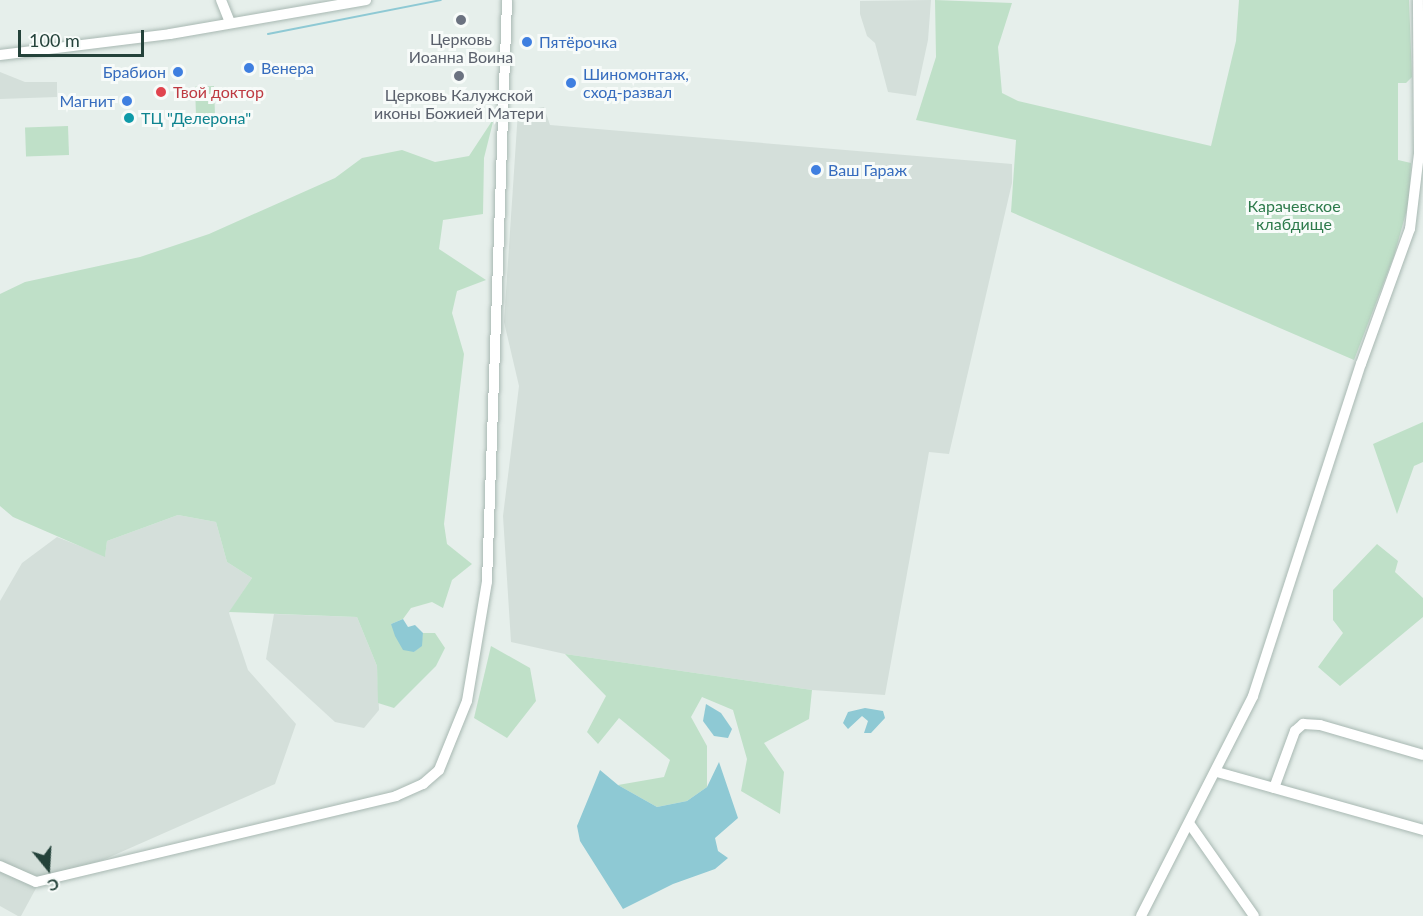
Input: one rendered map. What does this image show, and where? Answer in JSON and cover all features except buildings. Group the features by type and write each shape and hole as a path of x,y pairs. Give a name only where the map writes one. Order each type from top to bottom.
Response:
{"street":[{"path":"221,0 230,22"},
{"path":"0,55 108,43 366,0"},
{"path":"0,866 36,882 396,796 423,784 439,770 467,701 488,582 507,0"},
{"path":"1141,916 1217,772 1253,696 1361,364 1410,229 1419,154 1418,0"},
{"path":"1274,788 1295,731 1302,724 1320,725 1423,755"},
{"path":"1217,772 1423,830"},
{"path":"1189,823 1254,916"}],"shaded area":[{"path":"931,0 928,40 916,96 888,92 875,43 867,36 860,14 860,1"},
{"path":"0,72 25,82 57,82 57,97 0,99"},
{"path":"544,107 550,125 1012,164 1012,183 949,454 929,452 885,695 812,690 565,654 511,642 503,516 519,386 504,322 518,111"},
{"path":"178,515 216,522 227,562 252,578 229,613 248,670 296,724 275,784 103,860 41,879 21,916 18,916 0,906 0,601 22,563 57,537 105,556 107,541"},
{"path":"274,614 357,617 377,666 379,710 364,728 335,722 266,659"}],"green space":[{"name":"Карачевское клабдище","path":"935,0 1012,3 998,47 1002,93 1018,101 1211,146 1236,41 1239,0 1409,0 1412,77 1406,83 1398,83 1398,160 1411,163 1409,202 1394,256 1354,360 1011,212 1016,140 916,120 936,57"},
{"path":"214,86 215,117 196,118 195,87"},
{"path":"494,118 484,158 483,214 443,220 439,249 486,280 457,291 452,313 464,354 444,524 447,544 472,564 452,580 443,608 432,602 411,608 403,619 391,624 414,652 421,646 423,633 435,633 445,648 436,666 394,708 378,703 377,666 357,617 229,612 252,578 227,562 216,522 178,515 107,541 105,557 13,517 0,506 0,294 25,282 140,257 209,234 335,178 362,158 402,150 435,162 469,156"},
{"path":"68,126 69,155 26,156 25,128"},
{"path":"1423,422 1423,462 1414,466 1397,514 1373,444"},
{"path":"1377,544 1398,561 1395,572 1423,598 1423,617 1340,686 1318,667 1343,633 1333,620 1333,590"},
{"path":"491,646 530,668 536,701 507,738 474,718"},
{"path":"565,654 812,690 809,719 764,743 784,772 780,814 741,791 747,759 733,710 702,697 691,717 707,746 707,787 687,801 657,807 618,785 664,777 670,760 619,718 598,744 587,732 606,696"}],"water":[{"path":"403,619 408,627 415,625 423,633 422,646 414,652 403,650 391,624"},
{"path":"706,704 721,713 732,729 728,738 714,736 703,721"},
{"path":"865,708 883,711 885,718 871,733 864,733 868,721 862,716 848,729 843,723 848,712"},
{"path":"719,762 738,818 715,838 718,851 728,858 715,869 673,884 623,909 580,841 577,826 600,770 618,785 657,807 687,801 707,787"}],"waterway":[{"path":"268,34 441,0"}],"place":[{"name":"Церковь Иоанна Воина","path":"461,20"},
{"name":"Пятёрочка","path":"527,42"},
{"name":"Венера","path":"249,68"},
{"name":"Брабион","path":"178,72"},
{"name":"Церковь Калужской иконы Божией Матери","path":"459,76"},
{"name":"Шиномонтаж, сход-развал","path":"571,83"},
{"name":"Твой доктор","path":"161,92"},
{"name":"Магнит","path":"127,101"},
{"name":"ТЦ \"Делерона\"","path":"129,118"},
{"name":"Ваш Гараж","path":"816,170"}]}
